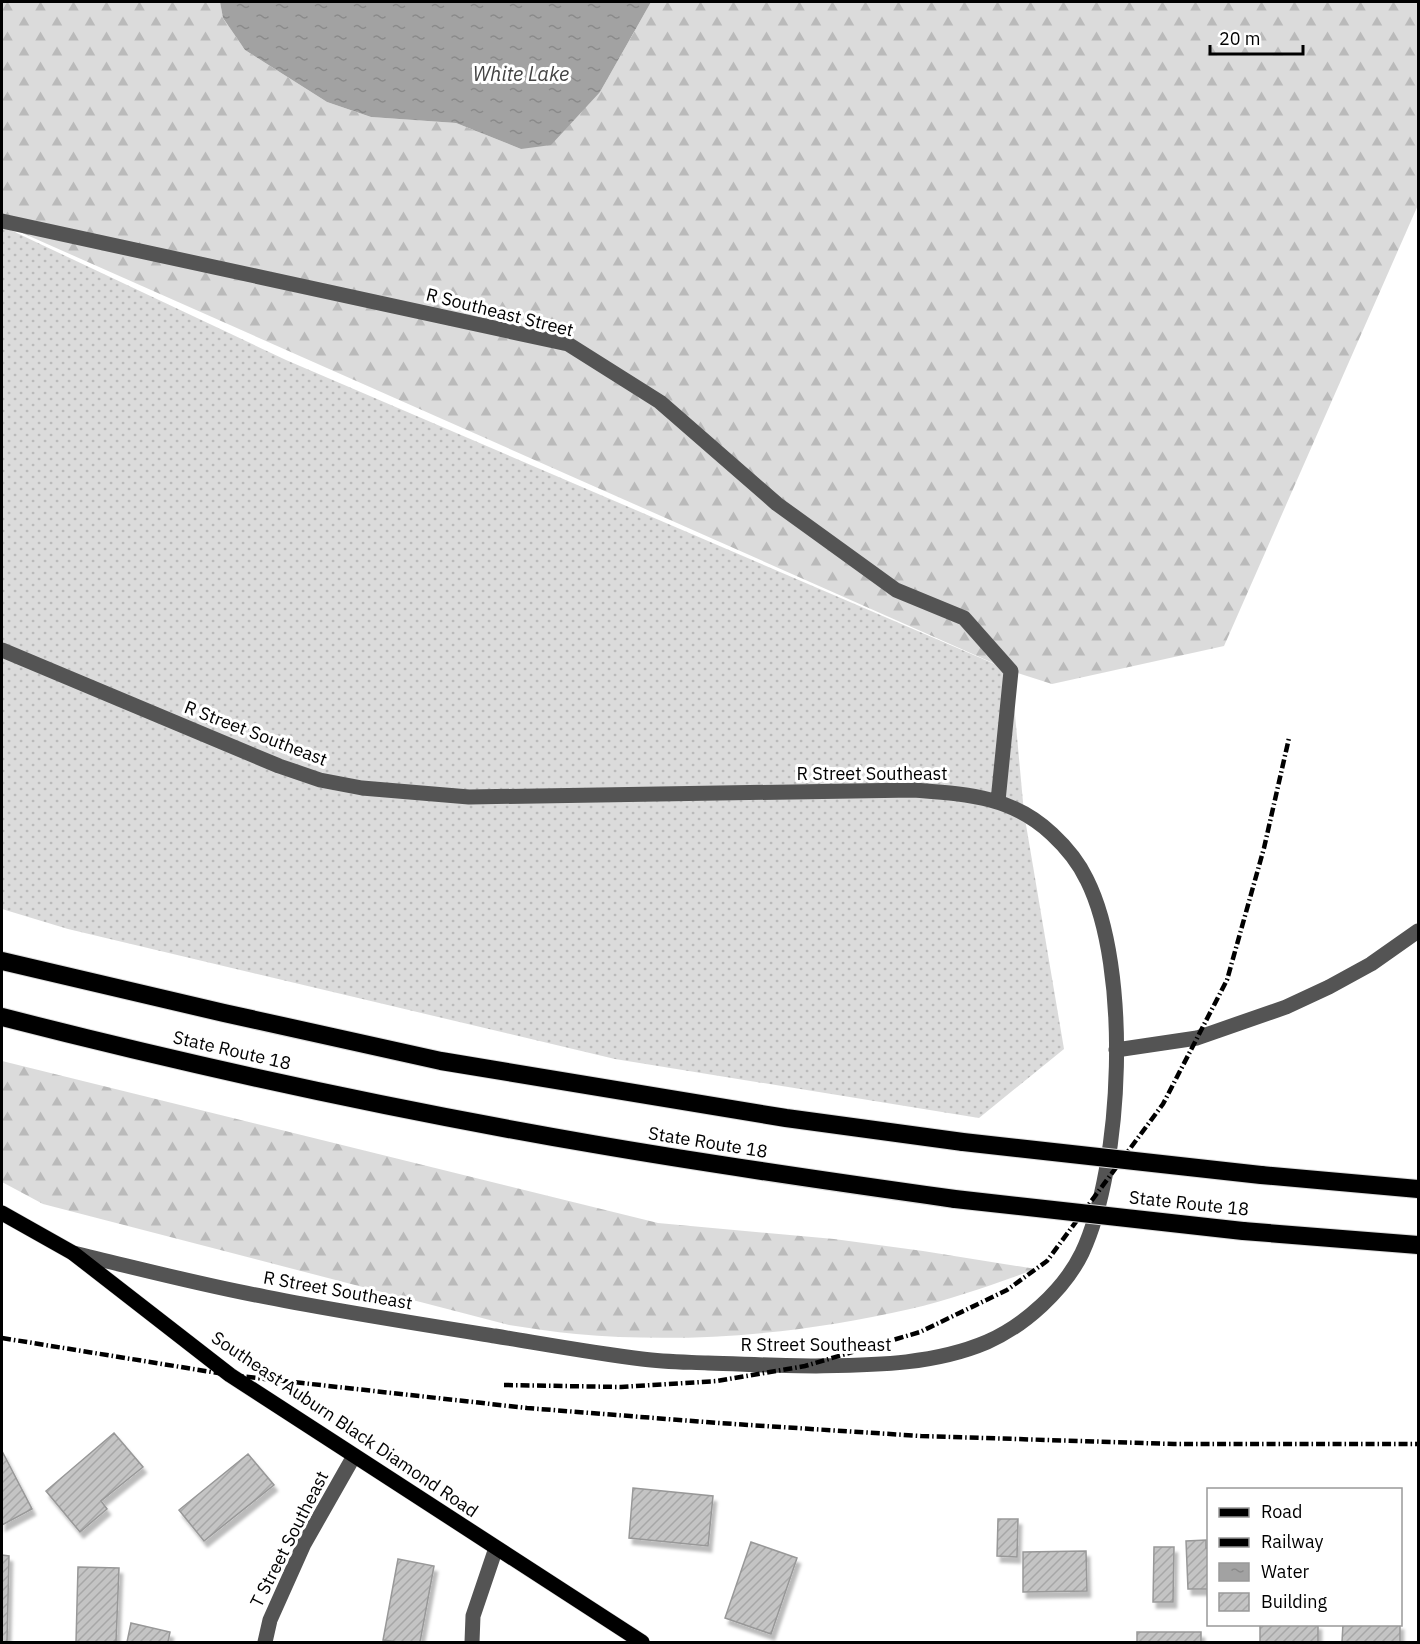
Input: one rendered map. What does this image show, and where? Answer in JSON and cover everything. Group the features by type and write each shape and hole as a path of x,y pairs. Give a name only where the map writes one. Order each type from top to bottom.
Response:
{"highway":[{"name":"State Route 18","path":"2,961 96,985 441,1061 786,1118 963,1142 1261,1175 1419,1189"},
{"name":"State Route 18","path":"2,1017 243,1075 592,1144 757,1171 955,1199 1244,1231 1419,1245"}],"main road":[{"name":"Southeast Auburn Black Diamond Road","path":"2,1213 73,1253 230,1375 642,1642"}],"street":[{"name":"R Southeast Street","path":"2,221 568,344 660,402 777,504 896,590 964,618 1011,671 998,801"},
{"name":"R Street Southeast","path":"2,650 279,766 320,780 362,788 469,796 914,790 964,794 998,801 1024,813 1051,833 1073,857 1088,881 1108,946 1113,987 1116,1050 1115,1099 1110,1143 1103,1186 1081,1255 1061,1285 1013,1328 986,1342 943,1355 889,1365 786,1366 645,1360 262,1297 73,1253"},
{"path":"1116,1050 1197,1038 1286,1007 1371,964 1419,931"},
{"name":"T Street Southeast","path":"265,1642 270,1620 304,1544 354,1456"},
{"path":"472,1642 473,1616 496,1548"}],"green space":[{"path":"2,2 220,2 223,18 245,50 327,102 371,117 456,123 521,149 600,92 651,2 1418,2 1418,205 1224,646 1052,684 1011,671 2,224"},
{"path":"2,226 286,360 1011,671 1024,813 1064,1049 979,1118 615,1059 68,929 2,909"},
{"path":"2,1061 658,1223 834,1239 1036,1269 958,1296 910,1309 786,1331 660,1338 576,1334 509,1325 43,1204 2,1182"}],"water":[{"name":"White Lake","path":"220,2 651,2 600,92 551,145 521,149 456,123 371,117 327,102 245,50 223,18"}],"building":[{"path":"114,1433 143,1467 101,1501 107,1509 80,1532 46,1491"},
{"path":"2,1451 32,1509 2,1525"},
{"path":"248,1454 274,1485 204,1541 179,1510"},
{"path":"633,1488 713,1496 708,1546 629,1538"},
{"path":"998,1519 1018,1519 1017,1557 997,1556"},
{"path":"1206,1540 1207,1589 1188,1589 1186,1541"},
{"path":"751,1542 797,1558 771,1634 725,1618"},
{"path":"1154,1547 1174,1547 1173,1602 1153,1602"},
{"path":"1086,1551 1087,1591 1023,1592 1023,1552"},
{"path":"2,1555 9,1556 7,1642 2,1642"},
{"path":"398,1559 434,1566 420,1642 383,1640"},
{"path":"78,1567 119,1568 116,1642 76,1642"},
{"path":"131,1623 170,1632 168,1642 127,1642"},
{"path":"1260,1626 1318,1626 1318,1642 1260,1642"},
{"path":"1343,1626 1400,1626 1400,1642 1342,1642"},
{"path":"1137,1632 1201,1632 1201,1642 1137,1642"}],"railway":[{"path":"504,1385 621,1387 717,1381 805,1366 920,1332 1007,1290 1047,1261 1163,1104 1227,980 1264,848 1289,738"},
{"path":"2,1338 230,1375 527,1408 718,1423 921,1436 1174,1444 1418,1444"}]}
